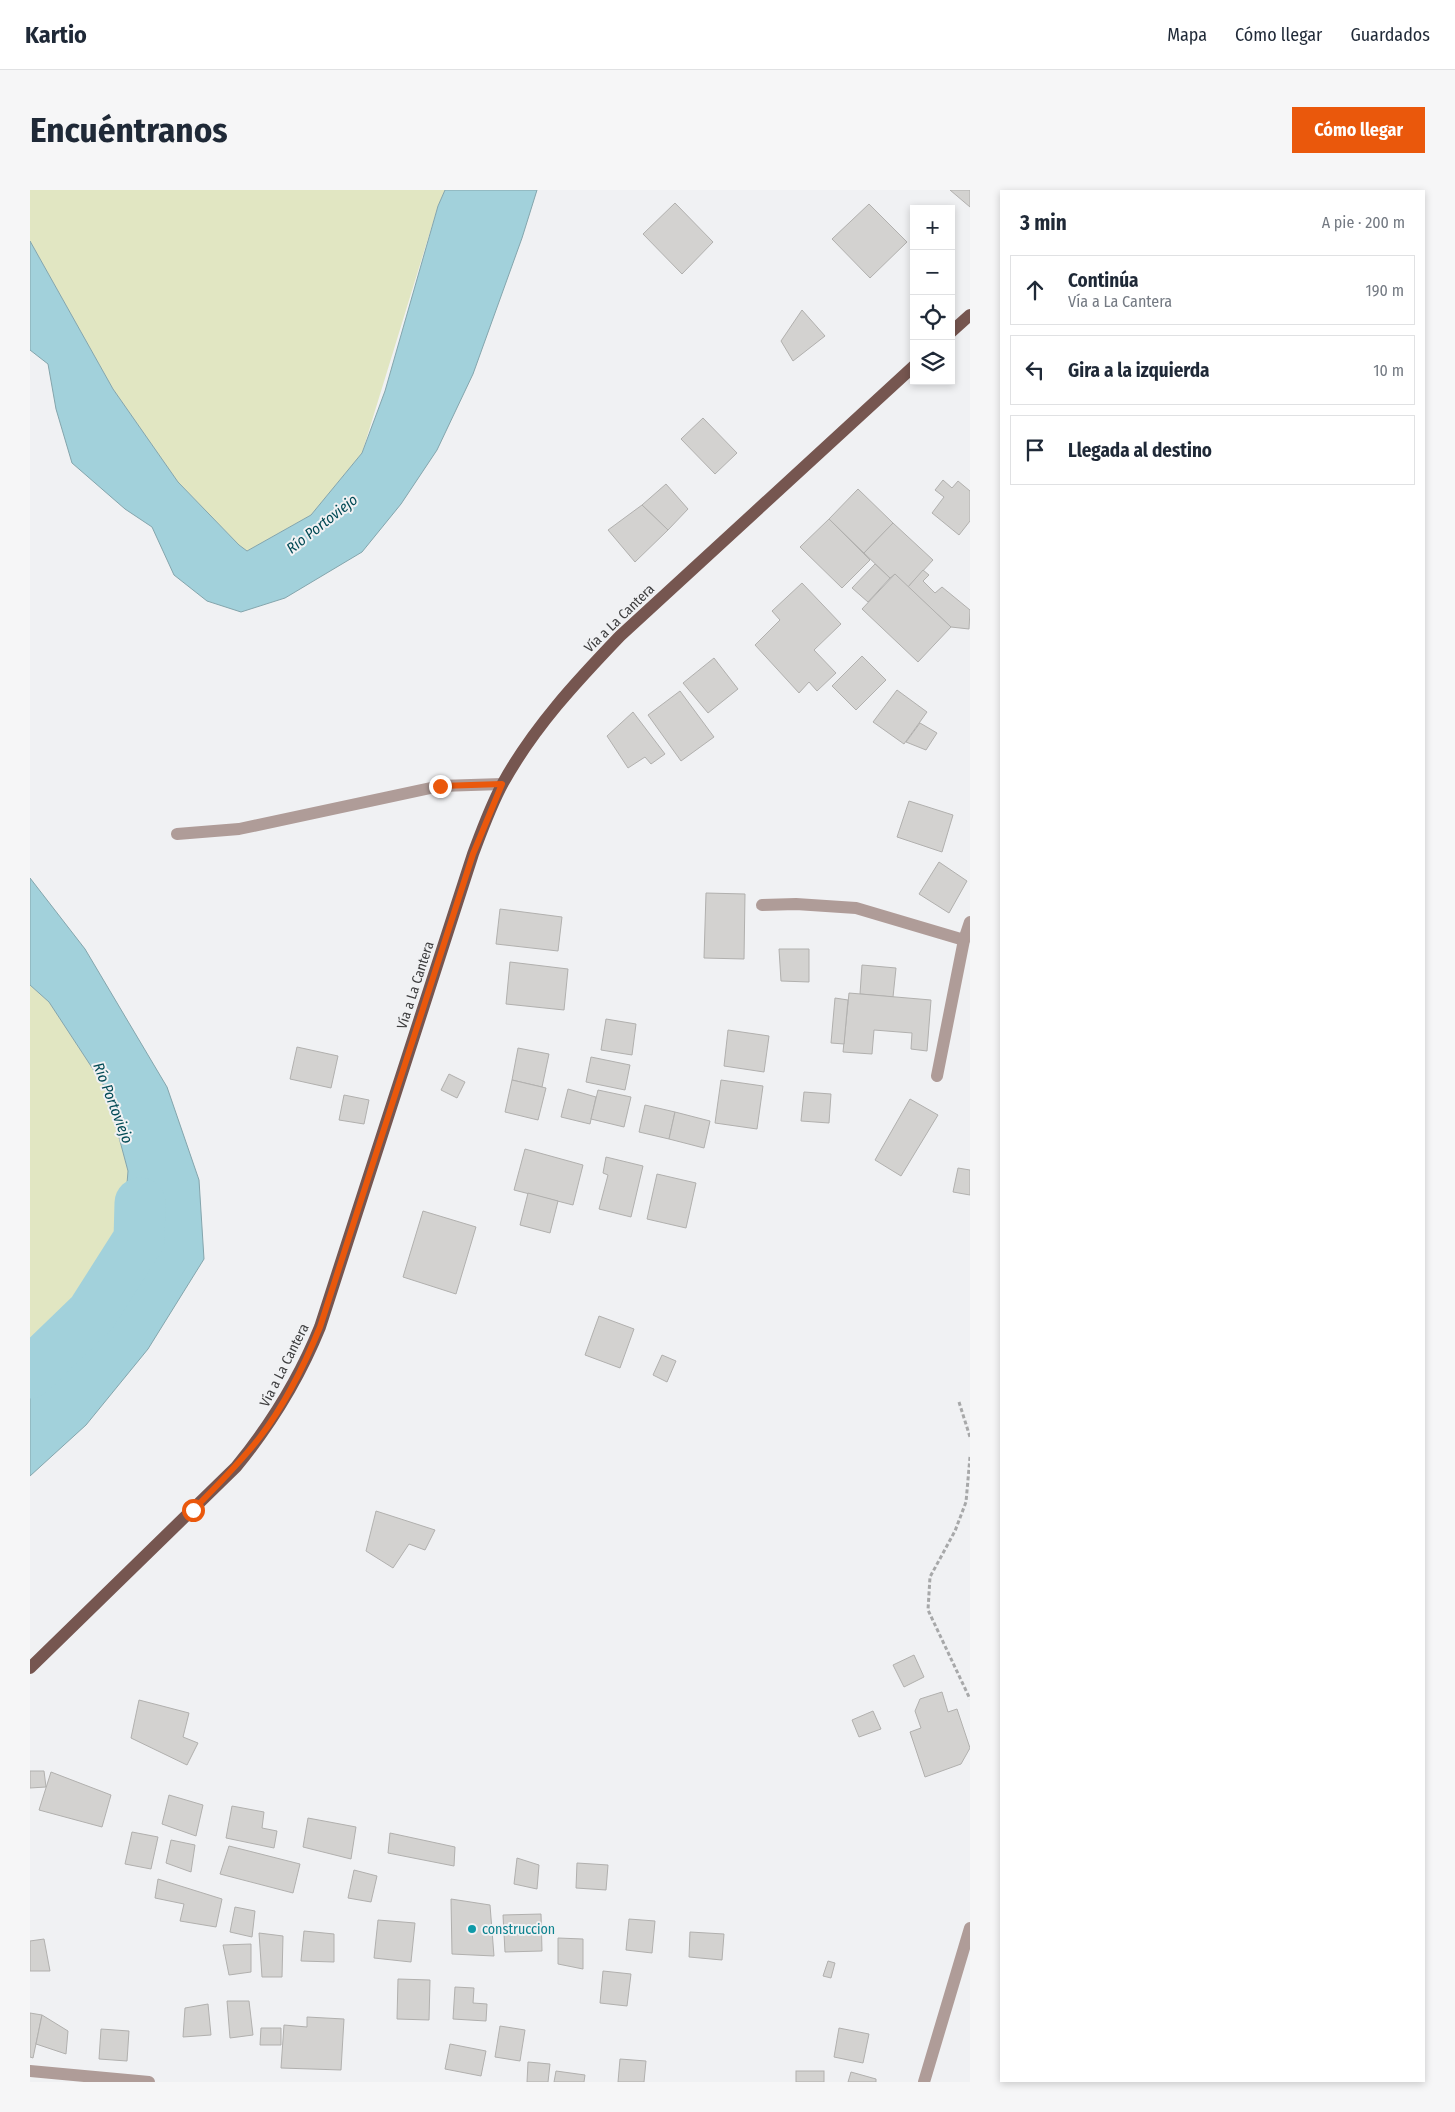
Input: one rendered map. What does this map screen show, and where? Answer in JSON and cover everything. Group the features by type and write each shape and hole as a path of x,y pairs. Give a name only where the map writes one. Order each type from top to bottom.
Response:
{"main road":[{"path":"955,328 970,315"},
{"name":"Vía a La Cantera","path":"30,1668 236,1467 260,1437 286,1398 320,1327 473,854 502,784 546,716 607,650 910,370"}],"street":[{"path":"177,834 239,829 440,786 502,784"},
{"path":"762,905 796,904 856,908 964,940"},
{"path":"937,1076 964,940 970,922"},
{"path":"924,2082 970,1928"},
{"path":"30,2071 148,2082"}],"path":[{"path":"960,1402 970,1438"},
{"path":"970,1457 966,1502 955,1532 930,1577 928,1610 970,1699"}],"green space":[{"path":"30,190 445,190 438,206 362,453 311,515 247,551 178,482 113,389 30,241"},
{"path":"30,985 49,1002 106,1089 128,1171 120,1272 30,1368"}],"water":[{"path":"445,190 537,190 522,238 473,374 437,450 401,504 362,552 285,598 241,612 207,601 174,575 152,527 125,509 72,463 56,409 48,364 30,350 30,241 113,389 178,482 247,551 311,515 362,453 385,391 438,206"},
{"path":"30,878 85,949 167,1087 199,1180 204,1259 148,1349 86,1425 30,1476 30,1368 120,1272 128,1171 106,1089 49,1002 30,985"}],"building":[{"path":"950,190 970,190 970,207"},
{"path":"675,203 713,242 682,274 643,234"},
{"path":"869,204 907,242 870,278 832,239"},
{"path":"802,310 825,336 793,361 781,341"},
{"path":"703,418 737,453 715,474 681,439"},
{"path":"943,480 952,488 958,481 970,491 970,521 959,535 932,513 944,497 935,490"},
{"path":"666,484 688,509 668,530 642,505"},
{"path":"858,489 893,523 864,553 829,519"},
{"path":"642,505 668,530 635,562 608,530"},
{"path":"829,519 870,560 842,588 800,547"},
{"path":"893,523 933,560 908,587 895,574 890,578 864,553"},
{"path":"875,564 890,578 868,602 852,588"},
{"path":"923,570 929,575 923,581 935,593 942,587 970,610 969,629 951,627 908,587"},
{"path":"895,574 951,627 918,662 862,609"},
{"path":"802,583 841,624 814,650 836,673 817,691 809,682 799,693 755,645 780,620 772,611"},
{"path":"862,656 886,680 856,710 832,686"},
{"path":"714,658 738,689 708,713 683,683"},
{"path":"897,690 927,712 904,744 873,722"},
{"path":"680,691 714,737 681,761 648,715"},
{"path":"633,712 665,754 651,764 645,757 628,768 607,736"},
{"path":"920,723 937,733 926,750 906,742"},
{"path":"909,801 953,815 942,852 897,837"},
{"path":"939,862 967,881 949,913 919,894"},
{"path":"706,893 745,894 744,959 704,958"},
{"path":"500,909 562,917 558,951 496,944"},
{"path":"779,949 809,949 809,982 781,981"},
{"path":"510,962 568,969 564,1010 506,1004"},
{"path":"862,965 896,968 893,997 860,994"},
{"path":"849,993 931,1000 927,1051 911,1049 912,1033 874,1030 872,1054 843,1052"},
{"path":"835,998 848,1000 844,1044 831,1043"},
{"path":"606,1019 636,1024 632,1055 601,1050"},
{"path":"728,1030 769,1036 764,1072 724,1066"},
{"path":"297,1047 338,1056 331,1088 290,1079"},
{"path":"518,1048 549,1054 542,1087 512,1080"},
{"path":"591,1057 630,1065 625,1090 586,1082"},
{"path":"449,1074 465,1082 457,1098 441,1090"},
{"path":"512,1080 546,1088 538,1120 505,1112"},
{"path":"721,1080 763,1086 757,1129 715,1123"},
{"path":"568,1089 596,1097 590,1124 561,1117"},
{"path":"598,1090 631,1097 624,1127 591,1119"},
{"path":"804,1092 831,1094 829,1123 801,1121"},
{"path":"344,1095 369,1100 364,1124 339,1120"},
{"path":"910,1099 938,1115 901,1176 875,1160"},
{"path":"645,1105 675,1112 669,1139 639,1132"},
{"path":"675,1112 710,1121 704,1148 669,1139"},
{"path":"525,1149 583,1165 573,1205 514,1190"},
{"path":"606,1157 643,1166 631,1217 599,1209 608,1175 603,1173"},
{"path":"958,1168 970,1170 970,1195 953,1192"},
{"path":"657,1174 696,1183 686,1228 647,1219"},
{"path":"528,1193 558,1201 550,1233 520,1225"},
{"path":"423,1211 476,1227 456,1294 403,1277"},
{"path":"599,1316 634,1329 620,1368 585,1355"},
{"path":"662,1355 676,1361 667,1382 653,1375"},
{"path":"376,1511 435,1530 425,1550 409,1544 393,1568 366,1551"},
{"path":"914,1655 924,1677 904,1687 893,1665"},
{"path":"942,1692 948,1712 957,1709 970,1748 961,1764 925,1777 910,1732 921,1728 915,1711 920,1699"},
{"path":"139,1700 189,1713 183,1737 198,1743 187,1765 131,1738"},
{"path":"873,1711 881,1729 859,1737 852,1720"},
{"path":"30,1771 44,1771 46,1787 30,1788"},
{"path":"51,1772 111,1795 102,1827 39,1810"},
{"path":"169,1795 203,1805 196,1836 162,1824"},
{"path":"232,1806 264,1812 262,1828 277,1831 274,1848 226,1838"},
{"path":"308,1818 356,1827 351,1859 303,1847"},
{"path":"132,1832 158,1837 151,1869 125,1864"},
{"path":"390,1833 455,1847 454,1866 388,1853"},
{"path":"171,1840 195,1845 191,1872 166,1863"},
{"path":"229,1846 300,1864 293,1893 220,1874"},
{"name":"construccion","path":"517,1858 539,1865 537,1889 514,1884"},
{"path":"577,1863 608,1865 606,1890 576,1888"},
{"path":"354,1870 377,1876 371,1902 348,1898"},
{"path":"158,1879 222,1899 216,1927 180,1921 184,1904 155,1898"},
{"name":"construccion","path":"451,1899 490,1905 494,1956 452,1954"},
{"path":"235,1907 255,1911 252,1937 230,1932"},
{"path":"541,1914 542,1951 505,1952 503,1915"},
{"path":"629,1919 655,1921 652,1953 626,1950"},
{"path":"378,1920 415,1923 411,1962 374,1958"},
{"path":"304,1931 334,1934 334,1962 301,1961"},
{"path":"690,1932 724,1934 722,1960 689,1957"},
{"path":"259,1933 283,1936 282,1977 262,1977"},
{"name":"construccion","path":"558,1938 583,1939 583,1969 558,1964"},
{"path":"44,1939 50,1971 30,1971 30,1941"},
{"path":"251,1944 251,1972 229,1975 223,1945"},
{"path":"828,1961 835,1963 831,1978 823,1976"},
{"path":"603,1971 631,1974 627,2006 600,2003"},
{"path":"398,1979 430,1980 429,2020 397,2019"},
{"path":"455,1987 474,1988 473,2003 487,2004 486,2021 453,2019"},
{"path":"227,2001 249,2001 253,2035 230,2038"},
{"path":"208,2004 211,2035 183,2037 185,2008"},
{"path":"30,2013 42,2015 33,2058 30,2057"},
{"path":"42,2015 68,2031 66,2054 36,2044"},
{"path":"307,2017 344,2019 341,2070 281,2068 284,2025 307,2027"},
{"path":"500,2026 525,2030 520,2061 495,2057"},
{"path":"261,2028 281,2028 281,2045 260,2045"},
{"path":"839,2028 869,2034 863,2063 834,2057"},
{"path":"101,2029 129,2031 127,2061 99,2059"},
{"path":"450,2044 486,2051 481,2076 445,2069"},
{"path":"620,2059 646,2061 644,2082 618,2082"},
{"path":"528,2062 550,2064 548,2082 527,2082"},
{"path":"556,2071 585,2075 584,2082 554,2082"},
{"path":"796,2071 824,2071 824,2082 796,2082"},
{"path":"851,2072 876,2079 876,2082 848,2082"}],"waterway":[{"name":"Río Portoviejo","path":"30,1373 92,1313 139,1239 140,1203"}],"place":[{"name":"construccion","path":"472,1929"}],"route":[{"path":"193,1510 236,1467 260,1437 286,1398 308,1357 320,1327 473,854 502,784 440,786"}]}
